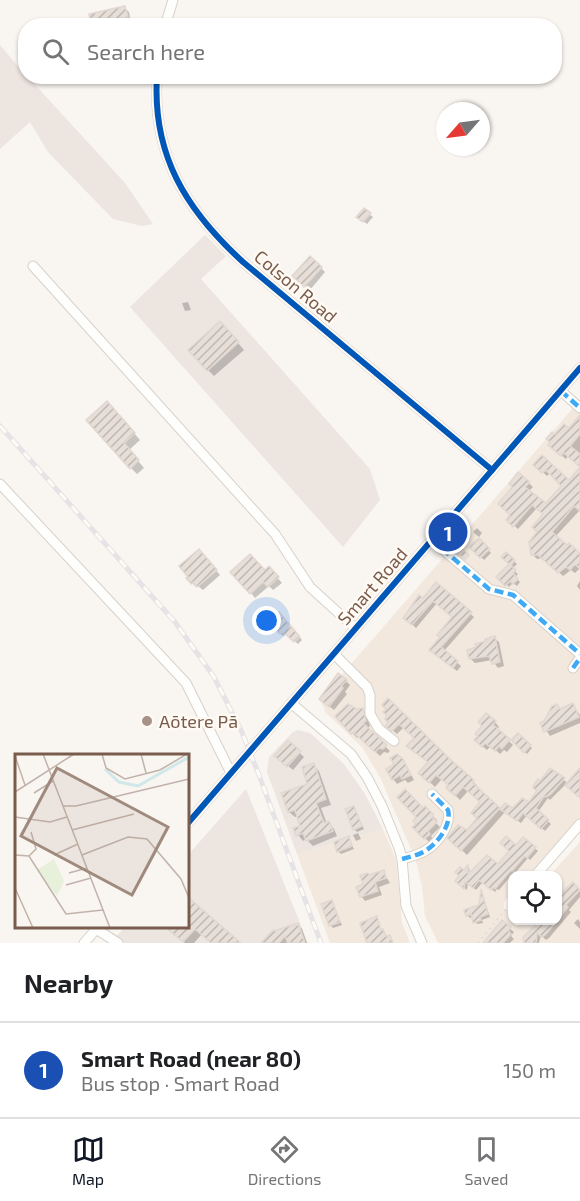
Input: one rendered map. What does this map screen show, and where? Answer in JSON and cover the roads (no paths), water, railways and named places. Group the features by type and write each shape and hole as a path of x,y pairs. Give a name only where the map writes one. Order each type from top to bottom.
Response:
{"street":[{"path":"167,18 173,0"},
{"name":"Colson Road","path":"156,84 155,98 158,122 169,163 185,196 211,230 243,262 492,470"},
{"path":"33,266 274,534 310,587 356,628"},
{"name":"Smart Road","path":"189,822 580,368"},
{"path":"561,391 580,408"},
{"path":"0,484 186,683 231,773"},
{"path":"432,540 489,589 513,596 580,656 573,668"},
{"path":"334,654 367,687 370,695 370,714 380,729 394,741"},
{"path":"291,702 351,754 360,765 382,806 402,859 406,906 422,943"},
{"path":"402,859 430,847 448,824 448,810 432,794"},
{"path":"539,871 580,824"},
{"path":"84,943 97,928 118,943"}],"railway":[{"path":"0,426 175,622 214,677 241,730 321,943"}],"place":[{"name":"Smart Road (near 80)","path":"448,532"},
{"name":"Aōtere Pā","path":"147,721"}]}
